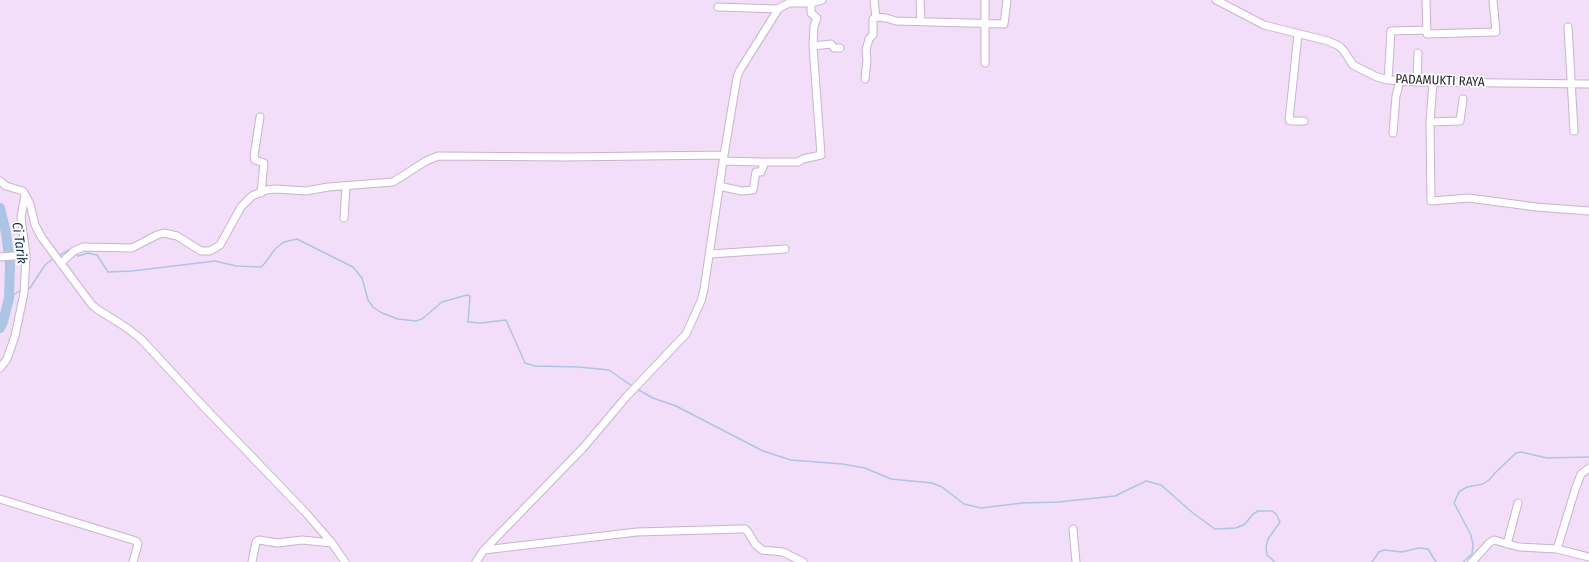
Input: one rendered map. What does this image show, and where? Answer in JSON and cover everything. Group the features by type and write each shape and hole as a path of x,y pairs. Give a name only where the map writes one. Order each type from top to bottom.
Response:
{"street":[{"path":"476,562 484,550 583,448 626,396 686,334 701,301 710,254 735,89 740,70 778,9 789,3 811,3 822,0"},
{"path":"865,79 867,60 866,50 869,39 873,35 873,19 876,17 874,0"},
{"path":"920,0 921,21"},
{"path":"985,0 985,63"},
{"path":"876,17 894,20 1006,23 1007,0"},
{"name":"PADAMUKTI RAYA","path":"1216,0 1264,25 1297,37 1328,41 1339,46 1354,65 1377,77 1388,80 1417,82 1589,84"},
{"path":"1231,7 1234,0"},
{"path":"1426,0 1426,34 1496,32 1493,0"},
{"path":"720,185 742,191 753,190 756,172 761,172 765,162 798,162 803,158 820,156 813,46 814,26 817,18 811,13 811,3"},
{"path":"718,7 778,9"},
{"path":"1568,27 1570,84 1574,131"},
{"path":"1388,80 1391,31 1426,30"},
{"path":"1297,37 1289,120 1304,121"},
{"path":"813,46 831,44 834,48 840,48"},
{"path":"1417,82 1418,54"},
{"path":"1393,134 1396,96 1400,81"},
{"path":"1433,82 1430,122 1431,201 1469,198 1536,207 1589,211"},
{"path":"1430,122 1460,122 1462,118 1463,98"},
{"path":"260,117 254,156 255,160 264,163 261,192"},
{"path":"61,263 74,251 83,247 132,248 164,233 177,236 201,251 210,251 217,248 223,241 242,205 252,196 261,192 276,189 306,192 328,187 393,182 426,161 438,156 724,158 761,162"},
{"path":"0,181 6,186 21,189 23,191 30,204 39,234 92,304 141,339 292,498 332,543 345,562"},
{"path":"344,218 346,186"},
{"path":"0,368 18,328 25,288 21,217 25,195"},
{"path":"710,254 785,249"},
{"path":"0,257 23,255"},
{"path":"1557,549 1581,474 1589,468"},
{"path":"0,499 136,541 138,544 133,562"},
{"path":"1507,544 1518,503"},
{"path":"484,550 637,532 740,528 745,529 755,544 762,550 783,552 803,562"},
{"path":"1073,529 1076,562"},
{"path":"252,562 256,542 259,540 277,543 302,540 332,543"},
{"path":"1472,562 1491,541 1497,540 1519,547 1557,549 1585,558"}],"waterway":[{"name":"Ci Tarik","path":"0,208 6,233 10,265 9,298 0,328"},
{"path":"75,253 78,256 88,253 97,255 108,272 132,271 215,261 236,266 261,267 275,249 284,242 297,239 353,267 362,278 368,300 373,307 382,313 398,319 416,321 422,319 442,302 467,295 470,296 468,322 481,323 506,320 525,363 535,366 579,367 609,370 632,386"},
{"path":"58,256 69,250 71,251"},
{"path":"27,289 30,288 45,265 54,258"},
{"path":"9,298 21,290"},
{"path":"637,389 653,398 676,406 763,451 791,460 842,464 865,468 891,479 932,483 942,487 964,504 981,508 1022,503 1058,502 1115,496 1146,481 1161,485 1193,513 1215,529 1236,528 1245,524 1253,514 1258,511 1272,511 1276,514 1280,522 1268,539 1266,547 1267,555 1275,562"},
{"path":"1463,562 1472,554 1473,545 1471,535 1454,503 1460,491 1467,487 1483,484 1489,480 1516,453 1521,452 1547,458 1589,457"},
{"path":"1372,562 1379,552 1384,550 1402,552 1419,548 1428,549 1436,562"}]}
